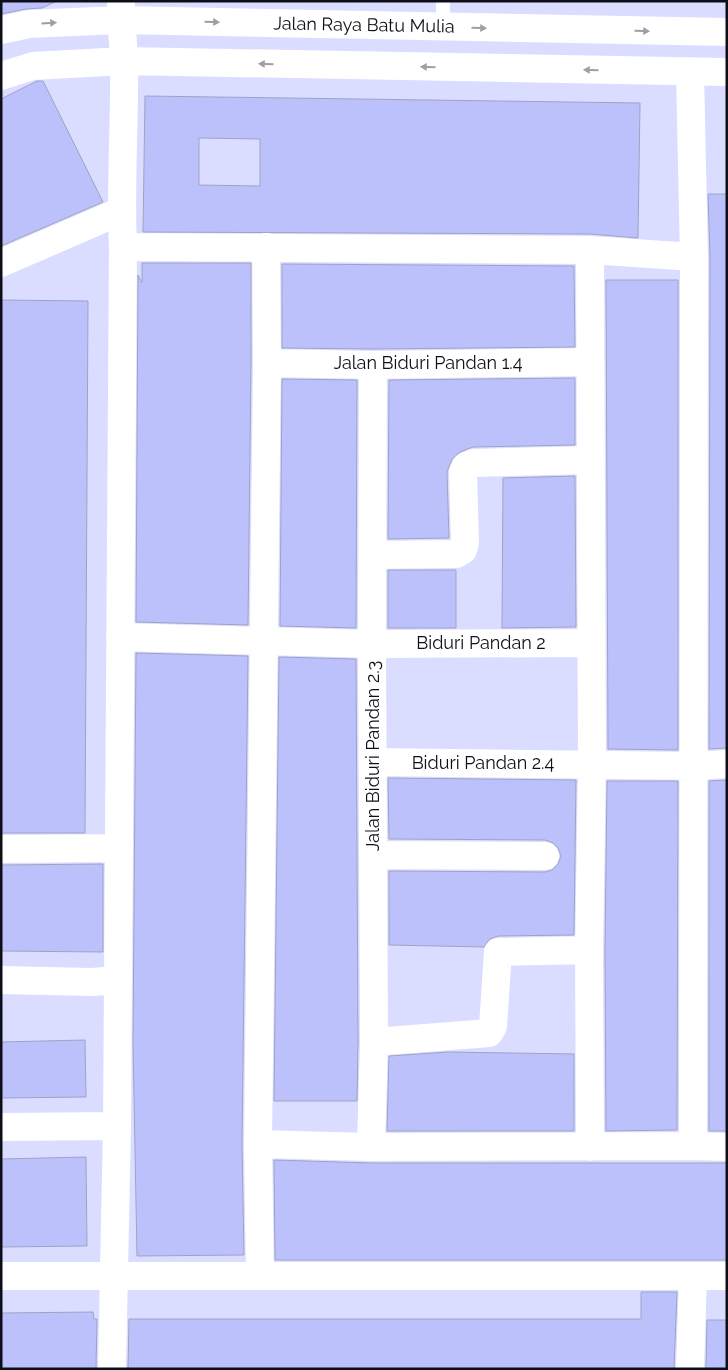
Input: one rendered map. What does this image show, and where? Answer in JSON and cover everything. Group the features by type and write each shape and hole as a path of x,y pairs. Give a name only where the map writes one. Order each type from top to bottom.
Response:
{"street":[{"name":"Jalan Raya Batu Mulia","path":"1,30 29,24 120,11 443,14 727,32"},
{"path":"112,1369 117,1126 123,247 121,211 124,61 120,11"},
{"path":"1,76 32,66 124,61 727,72"},
{"path":"690,72 694,257 694,1146"},
{"path":"1,263 121,211"},
{"path":"123,247 590,250 694,257"},
{"path":"260,1276 258,1144 267,363 266,247"},
{"path":"590,250 590,643 592,764 589,950 590,1147"},
{"name":"Jalan Biduri Pandan 1.4","path":"267,363 373,365 589,362"},
{"name":"Jalan Biduri Pandan 2.3","path":"371,1148 374,1042 373,365"},
{"path":"373,555 456,554 463,550 466,543 463,472 466,466 473,463 591,460"},
{"name":"Biduri Pandan 2","path":"120,637 372,644 590,643"},
{"name":"Biduri Pandan 2.4","path":"373,762 694,766 727,764"},
{"path":"1,849 118,848"},
{"path":"374,855 545,856"},
{"path":"374,1042 489,1033 493,1026 498,952 589,950"},
{"path":"1,980 92,982 117,980"},
{"path":"1,1127 117,1126"},
{"path":"258,1144 371,1148 727,1147"},
{"path":"1,1276 727,1276"},
{"path":"690,1369 693,1276"}],"building":[{"path":"1,1 57,1 42,8 1,14"},
{"path":"37,81 43,81 103,202 1,246 1,99"},
{"path":"145,96 640,103 638,238 590,234 143,232","holes":["199,138 260,139 260,186 199,185"]},
{"path":"708,194 727,194 727,748 709,749 710,257"},
{"path":"142,263 251,263 248,625 136,622 138,275 142,283"},
{"path":"282,264 574,266 575,347 282,348"},
{"path":"606,280 678,280 678,750 608,749"},
{"path":"1,300 88,301 85,833 1,833"},
{"path":"575,378 575,445 473,447 460,452 452,459 447,472 449,538 388,539 389,380"},
{"path":"282,379 357,380 356,628 280,626"},
{"path":"575,476 576,627 502,628 503,478"},
{"path":"388,570 456,570 456,628 388,628"},
{"path":"136,653 248,656 242,1144 244,1255 137,1256 133,1044"},
{"path":"279,657 356,659 357,1101 274,1101"},
{"path":"388,778 576,780 574,935 498,936 490,939 484,947 389,945 389,871 545,872 552,870 558,864 561,856 558,848 553,843 545,840 389,839"},
{"path":"727,780 727,1131 709,1131 709,781"},
{"path":"607,781 678,781 677,1130 606,1131 605,950"},
{"path":"103,864 103,952 1,951 1,865"},
{"path":"85,1040 86,1097 1,1098 1,1042"},
{"path":"448,1052 574,1054 574,1131 387,1131 389,1056"},
{"path":"86,1157 87,1246 1,1247 1,1159"},
{"path":"274,1160 371,1163 727,1163 727,1260 275,1260"},
{"path":"641,1292 677,1292 674,1369 128,1369 129,1319 641,1319"},
{"path":"93,1312 94,1319 97,1319 96,1369 1,1369 1,1313"},
{"path":"707,1320 727,1320 727,1369 706,1369"}]}
